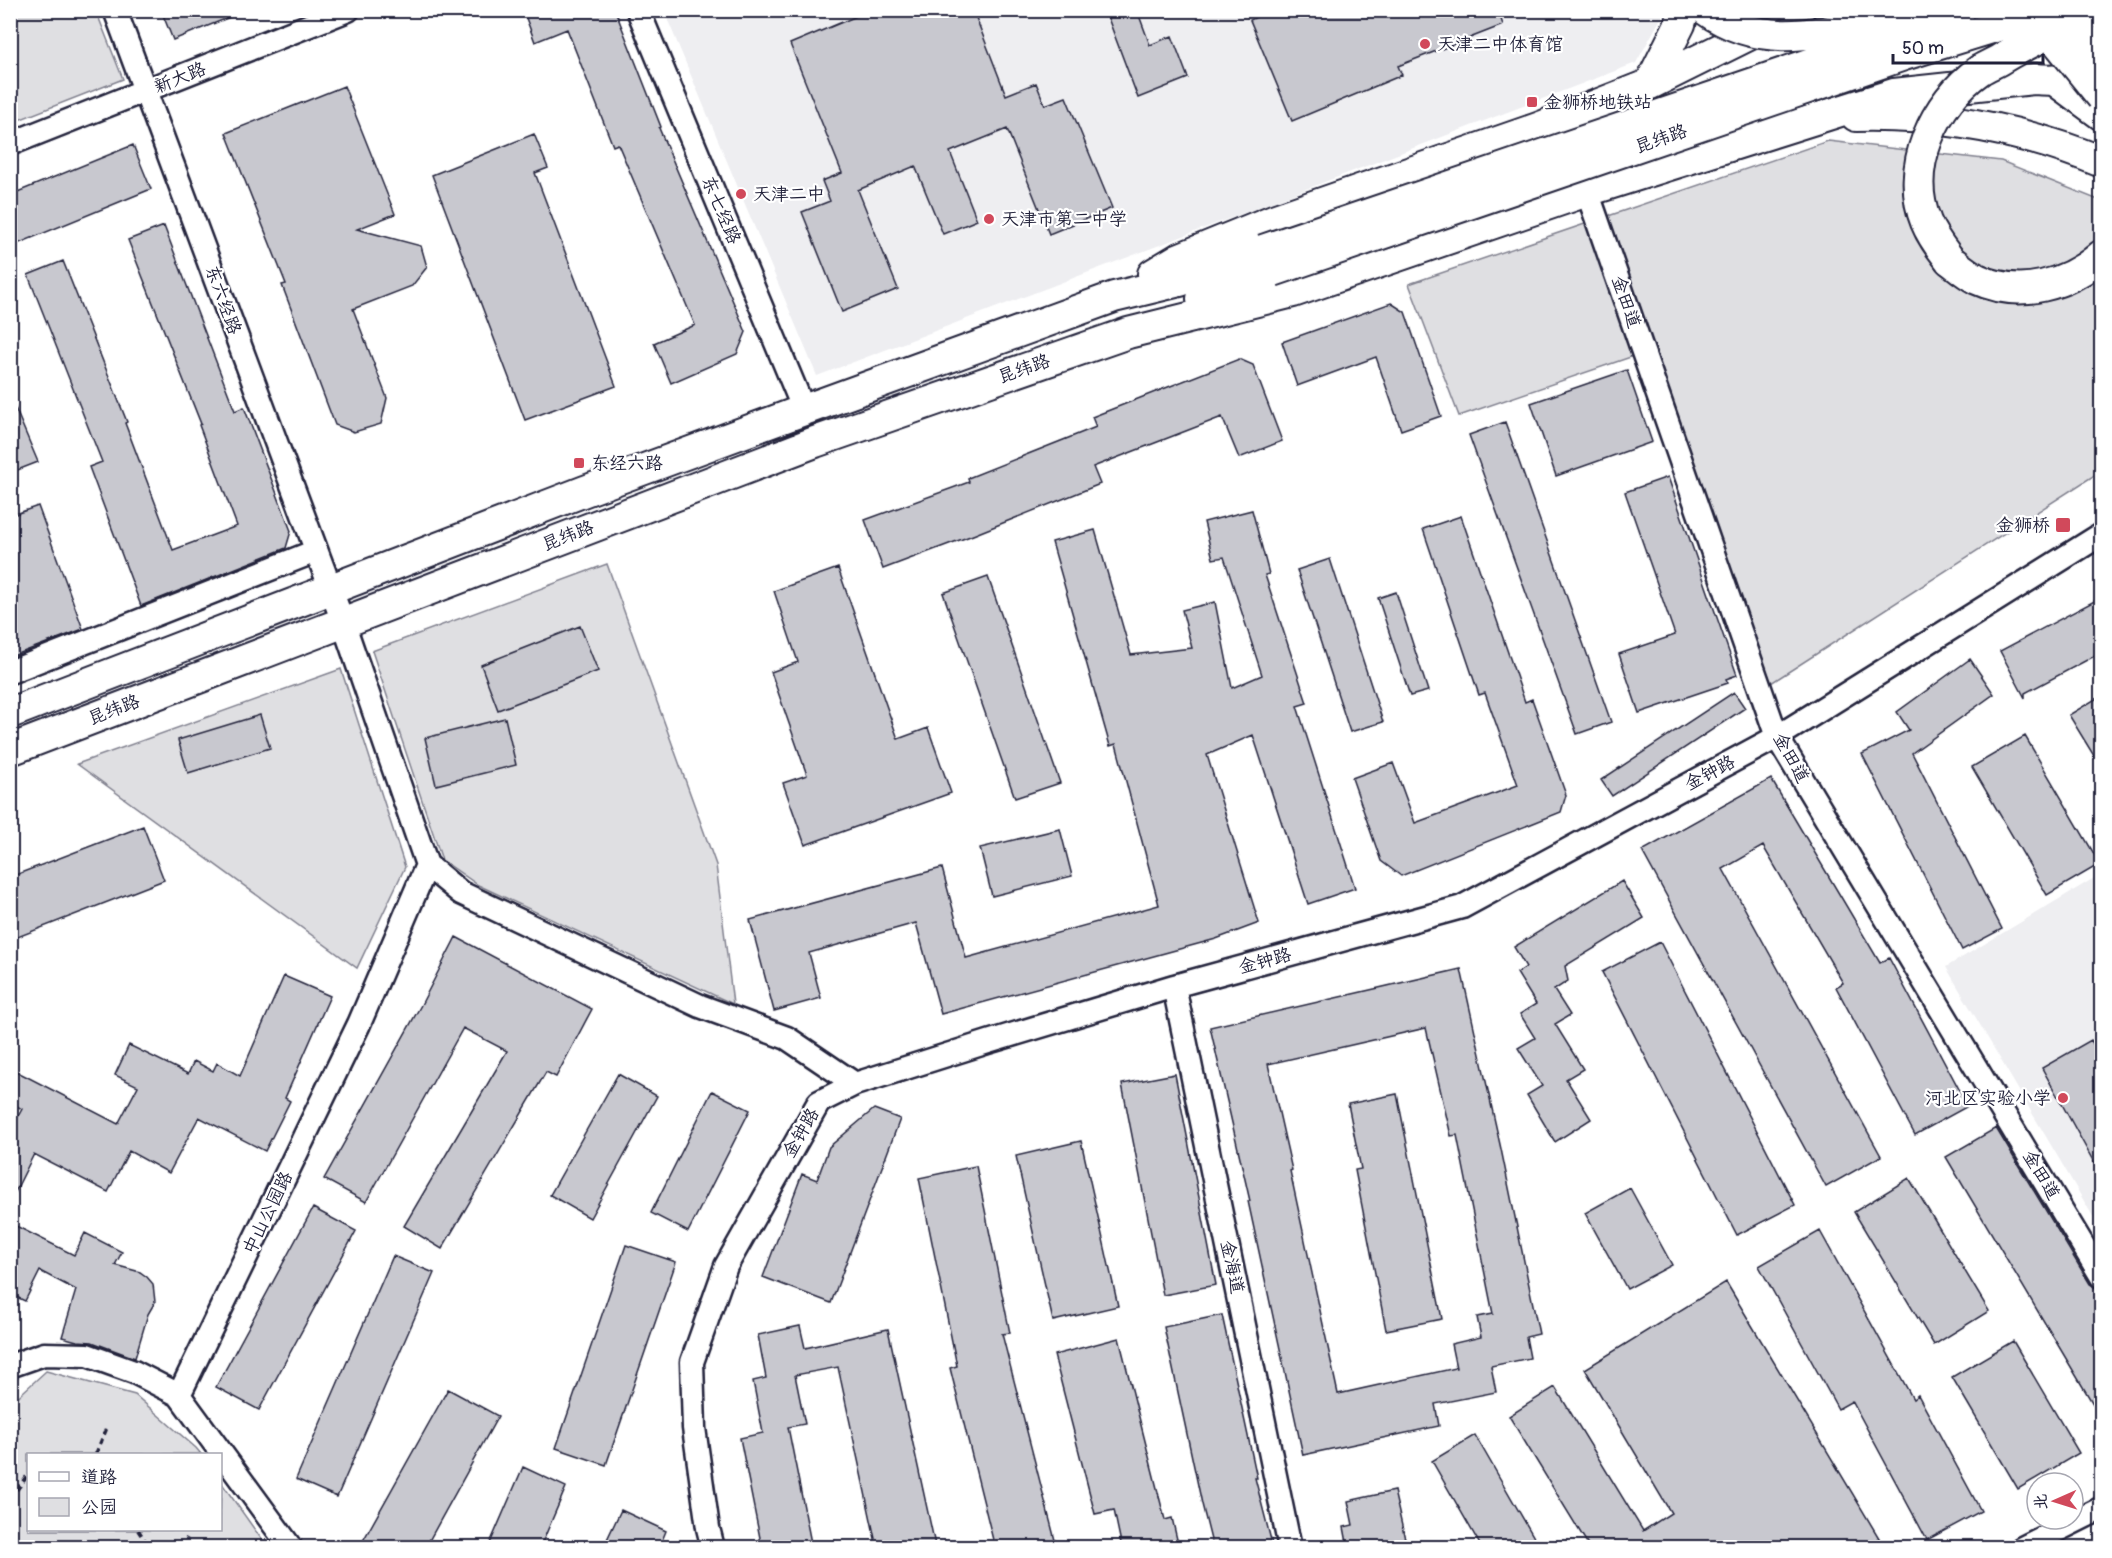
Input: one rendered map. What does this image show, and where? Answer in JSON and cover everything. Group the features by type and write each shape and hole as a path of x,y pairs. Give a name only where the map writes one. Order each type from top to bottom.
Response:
{"main road":[{"path":"1650,84 1680,24 1684,10"},
{"path":"1706,10 1720,21 1741,30 1771,36 1802,35 1938,10"},
{"path":"1114,297 1178,259 1276,219 1538,128 1650,84 1799,10"},
{"name":"昆纬路","path":"1268,260 1960,10"},
{"path":"1960,10 1972,39 1992,60 2074,69"},
{"path":"2020,10 2102,97"},
{"path":"2033,10 2074,69 2102,115"},
{"name":"昆纬路","path":"1268,260 1904,55 2052,10"},
{"path":"2052,10 2074,69"},
{"path":"2089,10 2102,23"},
{"path":"2098,10 2024,45 1981,69 1963,84 1936,117 1922,156 1919,176 1925,221 1936,243 1950,261 1977,279 2013,288 2037,287 2061,282 2086,269 2102,255"},
{"path":"1128,333 1293,292 1587,191 1894,94 2074,69"},
{"path":"1826,116 1900,115 1950,121 2003,131 2066,147 2102,162"},
{"path":"1114,297 1268,260"},
{"path":"1128,333 1268,260"},
{"name":"昆纬路","path":"10,713 804,410 1114,297"},
{"name":"昆纬路","path":"10,750 815,442 1128,333"}],"street":[{"name":"东六经路","path":"115,10 343,622 427,866"},
{"name":"新大路","path":"10,144 348,10"},
{"name":"东七经路","path":"638,10 804,410"},
{"name":"金田道","path":"1587,191 1777,737 2102,1276"},
{"name":"金钟路","path":"713,1548 708,1528 694,1428 692,1362 726,1266 819,1102 855,1084 1174,986 1462,907 1777,737 2102,534"},
{"path":"10,672 316,551"},
{"path":"427,866 461,893 699,1006 787,1038 855,1084"},
{"name":"中山公园路","path":"179,1395 359,1024 427,866"},
{"name":"金海道","path":"1174,986 1290,1548"},
{"path":"10,1366 44,1354 87,1355 134,1372 179,1395 221,1453"},
{"path":"222,1454 291,1548"},
{"path":"2022,1548 2102,1508"}],"path":[{"path":"97,1453 107,1427"},
{"path":"10,1498 27,1476"},
{"path":"139,1531 150,1548"},
{"path":"10,1536 13,1548"},
{"path":"181,1548 187,1538"}],"shaded area":[{"name":"天津市第二中学","path":"664,11 1665,11 1636,63 817,376"},
{"name":"河北区实验小学","path":"2101,874 2101,1230 1946,967"}],"green space":[{"path":"11,10 96,11 123,79 11,123"},
{"path":"1828,141 2001,161 2101,201 2102,304 2098,306 2102,311 2101,471 1771,683 1654,349 1459,416 1409,284"},
{"path":"607,564 716,865 733,1004 478,885 442,860 372,651"},
{"path":"341,669 405,867 357,968 77,764"},
{"path":"46,1371 135,1395 200,1453 27,1453 27,1531 222,1531 222,1483 267,1547 11,1547 11,1403"}],"building":[{"path":"161,10 245,10 245,11 173,40"},
{"path":"523,10 615,10 661,127 659,128 746,332 737,354 671,383 654,343 695,325 618,144 613,146 567,29 535,42"},
{"path":"871,10 973,10 1006,95 1036,83 1045,105 1066,97 1112,208 1049,234 1007,129 950,152 977,220 943,234 915,166 858,190 898,289 842,312 802,212 830,201 822,181 842,173 790,44"},
{"path":"1105,10 1137,10 1150,45 1172,36 1188,78 1138,98"},
{"path":"1271,10 1498,10 1503,25 1398,66 1402,75 1292,121 1250,20"},
{"path":"344,86 395,214 357,229 421,246 427,267 412,286 353,309 387,398 381,424 354,432 335,425 282,285 286,284 226,133"},
{"path":"534,134 548,168 535,173 616,386 525,420 432,175"},
{"path":"133,145 151,189 10,247 10,195"},
{"path":"164,226 235,411 244,407 291,531 286,548 141,606 89,467 102,462 28,275 63,261 127,422 125,423 173,550 237,526 199,425 201,424 128,240"},
{"path":"1391,303 1405,312 1441,416 1401,430 1376,357 1297,386 1282,342"},
{"path":"1239,359 1253,365 1282,441 1239,458 1222,417 1093,467 1100,484 883,569 865,520 969,482 968,478 1096,427 1092,417"},
{"path":"1627,370 1652,442 1556,476 1531,403"},
{"path":"10,396 38,462 10,473"},
{"path":"1505,422 1611,722 1577,734 1469,435"},
{"path":"1668,477 1737,675 1726,679 1728,683 1639,713 1619,654 1675,635 1625,492"},
{"path":"38,506 83,629 10,657 10,612 15,610 10,598 10,516"},
{"path":"1252,510 1269,574 1265,575 1307,703 1297,706 1355,888 1308,904 1253,735 1207,755 1259,923 1216,939 941,1014 916,923 809,953 821,998 774,1011 750,920 942,868 966,958 1159,905 1116,744 1110,746 1052,542 1095,530 1131,655 1192,648 1182,610 1215,602 1232,688 1262,675 1224,557 1213,559 1204,522"},
{"path":"1461,516 1525,702 1532,699 1566,795 1561,812 1401,876 1381,861 1352,778 1393,763 1415,823 1518,785 1485,693 1479,695 1423,529"},
{"path":"1330,559 1383,722 1350,732 1297,570"},
{"path":"838,568 898,739 928,728 951,793 805,845 783,783 807,775 771,672 798,662 774,591"},
{"path":"988,577 1060,783 1015,798 943,593"},
{"path":"1396,592 1428,691 1410,696 1378,598"},
{"path":"2102,597 2102,652 2025,693 2025,698 2000,651"},
{"path":"580,626 598,671 498,710 481,665"},
{"path":"1970,659 1994,694 1912,753 2002,929 1962,950 1862,754 1909,730 1897,712"},
{"path":"1734,692 1745,708 1612,796 1601,780"},
{"path":"2102,695 2102,769 2069,715"},
{"path":"260,715 270,748 188,773 178,740"},
{"path":"505,718 516,765 436,785 425,738"},
{"path":"2025,736 2100,864 2047,895 1972,767"},
{"path":"1771,779 1880,963 1889,958 1968,1106 1915,1135 1836,987 1843,983 1763,846 1723,869 1881,1156 1826,1187 1642,851"},
{"path":"143,826 164,880 10,940 10,877"},
{"path":"1060,829 1072,876 992,896 980,848"},
{"path":"1622,881 1644,918 1565,966 1568,981 1554,990 1570,1015 1555,1024 1583,1069 1566,1079 1591,1119 1555,1142 1527,1095 1542,1086 1518,1048 1535,1038 1520,1014 1536,1004 1517,973 1526,967 1514,947"},
{"path":"456,937 592,1009 556,1077 546,1072 442,1249 404,1226 507,1051 463,1028 366,1202 324,1179 421,1005"},
{"path":"1660,942 1795,1205 1737,1235 1602,972"},
{"path":"1461,969 1539,1334 1526,1337 1530,1358 1491,1366 1496,1392 1435,1404 1439,1426 1303,1455 1248,1201 1250,1201 1210,1027","holes":["1426,1028 1451,1136 1457,1135 1493,1314 1477,1317 1481,1337 1451,1344 1456,1368 1338,1394 1268,1064"]},
{"path":"284,976 330,996 285,1098 290,1101 265,1151 199,1117 169,1173 129,1151 108,1192 34,1154 10,1202 10,1131 22,1109 10,1102 10,1068 118,1124 138,1086 115,1075 129,1045 188,1074 194,1061 213,1071 217,1063 240,1076"},
{"path":"2091,1040 2102,1059 2102,1177 2042,1068"},
{"path":"618,1074 657,1096 590,1218 550,1195"},
{"path":"1175,1074 1216,1285 1163,1295 1122,1084"},
{"path":"712,1091 750,1110 688,1232 651,1213"},
{"path":"1397,1094 1442,1319 1386,1330 1355,1170 1361,1169 1348,1104"},
{"path":"874,1109 900,1119 831,1303 763,1277 802,1174 817,1180 829,1147"},
{"path":"1996,1128 2090,1284 2102,1291 2102,1419 1946,1157"},
{"path":"1081,1141 1118,1306 1053,1321 1016,1156"},
{"path":"976,1166 1010,1333 1002,1334 1057,1548 995,1548 950,1368 957,1366 919,1178"},
{"path":"1909,1178 1989,1311 1934,1345 1854,1212"},
{"path":"1630,1188 1672,1265 1627,1289 1585,1213"},
{"path":"313,1208 356,1231 259,1410 216,1387"},
{"path":"10,1223 74,1255 85,1233 122,1252 115,1265 140,1272 147,1277 153,1284 155,1302 148,1314 135,1358 92,1342 62,1337 76,1290 40,1271 25,1301 10,1294"},
{"path":"1820,1231 1913,1399 1918,1395 1981,1511 1927,1540 1852,1401 1838,1409 1759,1266"},
{"path":"626,1245 676,1262 606,1465 556,1448"},
{"path":"393,1256 434,1273 337,1497 296,1479"},
{"path":"1726,1282 1885,1548 1590,1548 1509,1416 1555,1387 1643,1531 1671,1513 1585,1369"},
{"path":"1222,1315 1257,1478 1255,1478 1273,1548 1213,1548 1202,1504 1164,1327"},
{"path":"800,1326 805,1348 888,1329 935,1545 923,1548 877,1548 838,1367 795,1375 805,1424 788,1427 812,1548 762,1548 740,1438 763,1433 753,1381 766,1378 758,1335"},
{"path":"1119,1338 1165,1520 1172,1518 1179,1548 1122,1548 1114,1510 1095,1514 1054,1355"},
{"path":"2013,1341 2079,1453 2048,1471 2025,1471 2025,1485 2018,1489 1952,1377"},
{"path":"448,1389 498,1416 425,1548 359,1548"},
{"path":"1475,1435 1540,1548 1482,1548 1432,1461"},
{"path":"523,1467 566,1487 540,1548 488,1548"},
{"path":"1394,1491 1405,1539 1366,1548 1348,1548 1344,1527 1353,1525 1348,1501"},
{"path":"621,1510 666,1531 659,1548 603,1548"}],"place":[{"name":"天津二中体育馆","path":"1425,44"},
{"name":"金狮桥地铁站","path":"1532,102"},
{"name":"天津二中","path":"741,194"},
{"name":"天津市第二中学","path":"989,219"},
{"name":"东经六路","path":"579,463"},
{"name":"金狮桥","path":"2063,525"},
{"name":"河北区实验小学","path":"2063,1098"}]}
